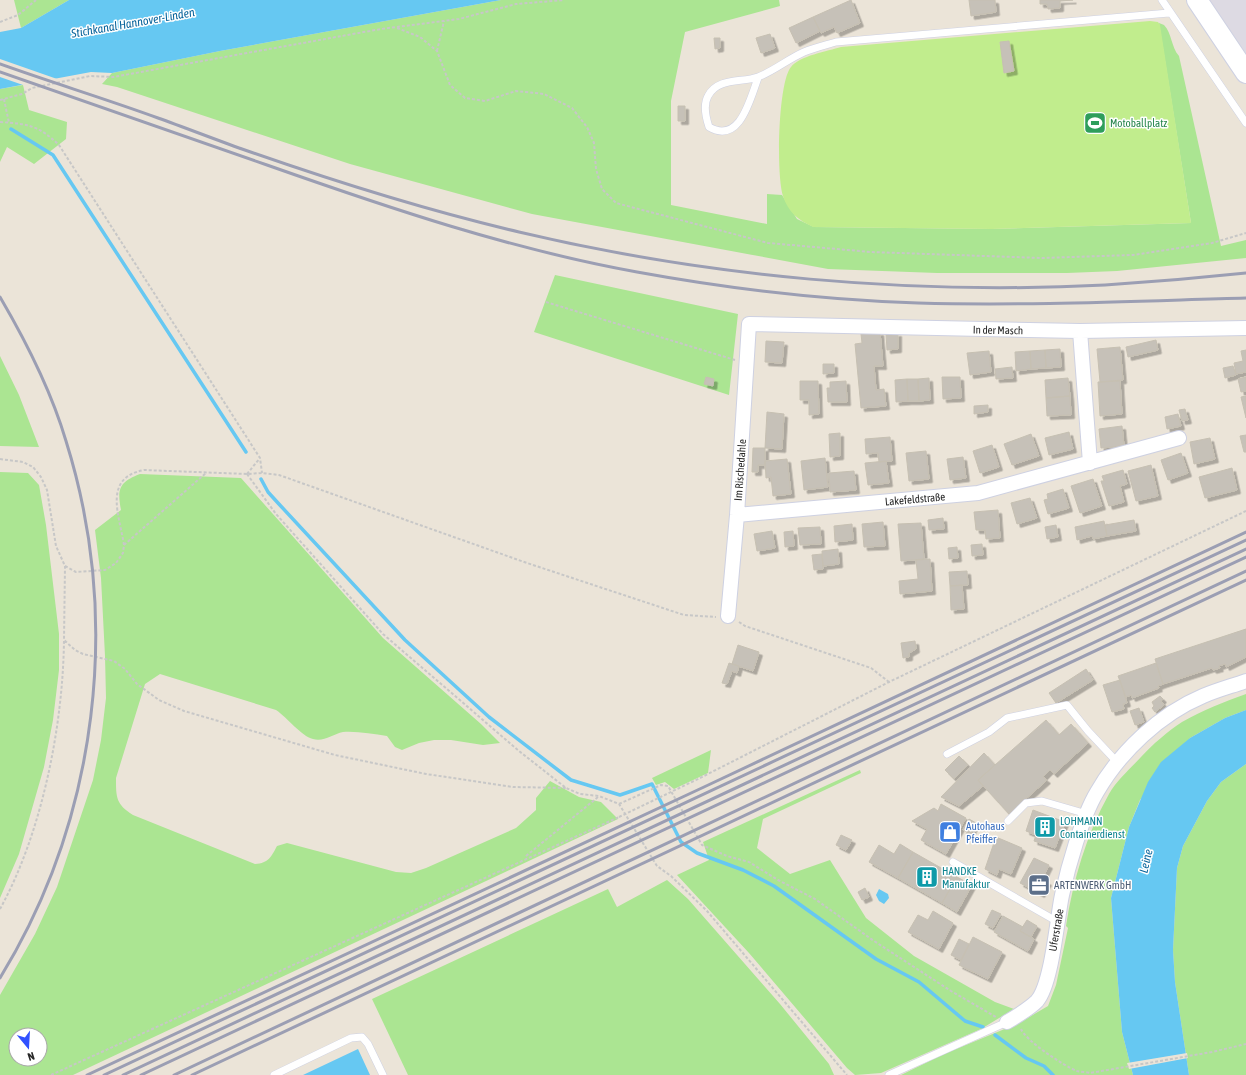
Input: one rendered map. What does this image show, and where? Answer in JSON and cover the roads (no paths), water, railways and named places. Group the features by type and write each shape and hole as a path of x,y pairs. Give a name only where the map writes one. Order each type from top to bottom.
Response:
{"main road":[{"path":"1197,0 1246,73"}],"street":[{"name":"In der Masch","path":"749,324 1080,331 1246,328"},
{"name":"Im Rischedahle","path":"728,616 737,515 749,324"},
{"path":"1080,331 1090,463"},
{"name":"Lakefeldstraße","path":"737,515 978,494 1179,438"},
{"name":"Uferstraße","path":"1007,1022 1038,1000 1051,959 1065,880 1087,814 1096,793 1117,762 1155,726 1181,707 1203,696 1246,681"}],"lane":[{"path":"1162,0 1246,123"},
{"path":"758,78 745,112 740,121 732,130 715,130 709,126 706,101 712,91 728,82 758,78 804,52 836,42 1170,13"},
{"path":"947,754 989,732 1007,718 1066,705 1117,762"},
{"path":"1008,821 1026,804 1042,801 1087,814"},
{"path":"953,862 1058,922"},
{"name":"Uferstraße","path":"889,1075 1007,1022"},
{"path":"274,1075 351,1038 362,1037 368,1044 383,1075"}],"water":[{"name":"Stichkanal Hannover-Linden","path":"69,0 501,0 220,51 112,73 91,72 0,89 0,32 21,28"},
{"name":"Leine","path":"1246,710 1246,764 1221,782 1207,801 1183,846 1177,868 1173,950 1175,982 1189,1075 1133,1075 1122,1032 1111,898 1129,827 1148,782 1161,762 1190,738 1225,718"},
{"path":"879,889 888,894 889,898 884,904 879,901 876,895"},
{"path":"358,1049 370,1075 303,1075"}],"waterway":[{"path":"11,129 53,155 246,452"},
{"path":"261,479 268,492 405,640 489,717 571,780 620,795 652,784 681,842 697,853 743,870 774,886 876,959 919,982 965,1021 983,1027"},
{"path":"995,1035 1026,1058 1044,1066 1053,1075"}],"railway":[{"path":"0,64 345,184 449,214 519,232 591,248 663,261 810,279 958,287 1105,285 1246,273"},
{"path":"0,72 404,212 543,252 637,272 707,284 777,293 883,302 1041,304 1246,298"},
{"path":"0,297 38,367 53,403 66,441 83,509 93,578 96,647 91,717 79,785 60,852 33,916 0,978"},
{"path":"87,1075 1246,532"},
{"path":"104,1075 1246,540"},
{"path":"123,1075 1246,549"},
{"path":"141,1075 1246,557"},
{"path":"174,1075 1246,571"},
{"path":"192,1075 1246,580"}],"place":[{"name":"Motoballplatz","path":"1095,123"},
{"name":"LOHMANN Containerdienst","path":"1045,827"},
{"name":"Autohaus Pfeiffer","path":"950,832"},
{"name":"HANDKE Manufaktur","path":"927,877"},
{"name":"ARTENWERK GmbH","path":"1039,885"}]}
